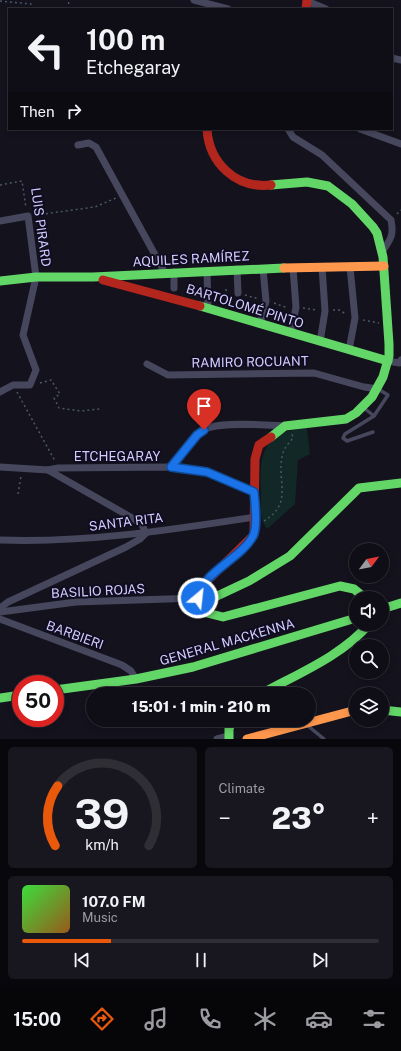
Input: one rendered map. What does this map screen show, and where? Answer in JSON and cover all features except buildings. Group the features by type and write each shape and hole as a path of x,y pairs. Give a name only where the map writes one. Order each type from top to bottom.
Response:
{"street":[{"path":"194,0 224,8"},
{"path":"307,3 323,8"},
{"path":"171,467 197,435 204,430 215,426 285,426 346,419 369,402 378,389 388,362 389,325 382,252 376,233 365,217 333,189 323,184 310,182 257,187 242,184 232,178 224,170 212,152 209,144 207,130"},
{"path":"289,130 293,137 322,154 391,220 394,231 382,252"},
{"path":"363,130 401,144"},
{"path":"78,145 89,143 96,147 123,195 170,272 174,288"},
{"path":"0,221 28,216"},
{"name":"LUIS PIRARD","path":"28,216 36,277"},
{"name":"AQUILES RAMÍREZ","path":"0,281 36,277 93,277 237,269 384,266"},
{"path":"349,350 355,318 350,267"},
{"path":"291,333 296,307 293,268"},
{"path":"320,342 325,311 322,268"},
{"path":"237,269 238,293"},
{"path":"260,324 266,301 263,269"},
{"path":"207,271 208,309"},
{"path":"0,392 13,385 30,385 36,370 23,335 36,277"},
{"name":"BARTOLOMÉ PINTO","path":"93,277 388,362"},
{"path":"388,362 398,363 401,360"},
{"name":"RAMIRO ROCUANT","path":"147,364 168,375 314,373 364,387 378,389"},
{"path":"285,426 259,445 255,459 254,492 259,520 254,535 246,545 199,591 198,598 207,613 230,617 340,586 349,586 358,591"},
{"name":"ETCHEGARAY","path":"0,467 48,470 58,468 171,467 207,472 254,492"},
{"path":"0,608 8,602 126,547 140,539 146,533 142,525 134,519 48,470"},
{"path":"198,598 215,597 249,581 290,556 360,488 401,483"},
{"name":"SANTA RITA","path":"0,540 43,542 146,533 259,520"},
{"name":"BASILIO ROJAS","path":"0,612 76,602 198,598"},
{"path":"389,607 401,603"},
{"name":"BARBIERI","path":"0,619 122,665 131,671 136,679"},
{"name":"GENERAL MACKENNA","path":"64,689 136,679 193,668 349,620"},
{"path":"273,687 335,652 364,631"},
{"path":"0,698 12,696"},
{"path":"389,711 401,712"},
{"path":"316,721 349,712"},
{"path":"217,739 229,738 231,727"},
{"path":"248,739 294,727"}],"lane":[{"path":"373,432 347,441 343,438 345,434 374,416 388,395 378,389"},
{"path":"363,407 374,416"},
{"path":"310,727 324,739"}],"path":[{"path":"0,2 31,4 33,8"},
{"name":"LUIS PIRARD","path":"0,185 22,181 28,216"},
{"path":"28,216 95,207 123,195"},
{"path":"226,289 227,302"},
{"path":"238,293 290,308 296,307 325,311 339,310 355,318 389,325"},
{"path":"30,385 51,380 60,394 54,398 59,408 81,411 100,409"},
{"path":"13,385 58,468"},
{"path":"259,520 280,506 282,494 283,452 293,438"},
{"path":"18,494 22,468"}],"green space":[{"path":"307,428 310,454 298,460 295,504 267,529 264,525 261,512 261,467 266,447 272,440 281,434 292,430"}],"traffic: fast":[{"path":"271,185 307,182 328,186 352,204 373,227 377,233 383,257 389,344 389,356 383,377 372,397 356,413 346,419 285,426 271,437"},
{"path":"0,281 36,277 93,277 284,268"},
{"path":"200,306 388,361"},
{"path":"198,598 215,597 249,581 290,556 359,488 401,483"},
{"path":"208,580 201,590 198,598 207,613 223,617 340,586 354,589 356,591"},
{"path":"389,607 401,603"},
{"path":"64,689 136,679 193,667 349,620"},
{"path":"275,687 318,664 346,646 362,631"},
{"path":"0,698 12,696"},
{"path":"389,711 401,712"},
{"path":"229,739 230,727"}],"traffic: slow":[{"path":"284,268 384,266"},
{"path":"247,739 349,712"}],"traffic: jam":[{"path":"306,8 307,0"},
{"path":"207,130 213,153 219,163 227,171 236,178 247,183 271,185"},
{"path":"103,280 200,306"},
{"path":"208,580 254,535 255,459 259,445 271,437"}],"route":[{"path":"198,598 199,591 208,581 246,545 254,535 255,527 254,492 207,472 171,467 197,435 204,430"}]}
